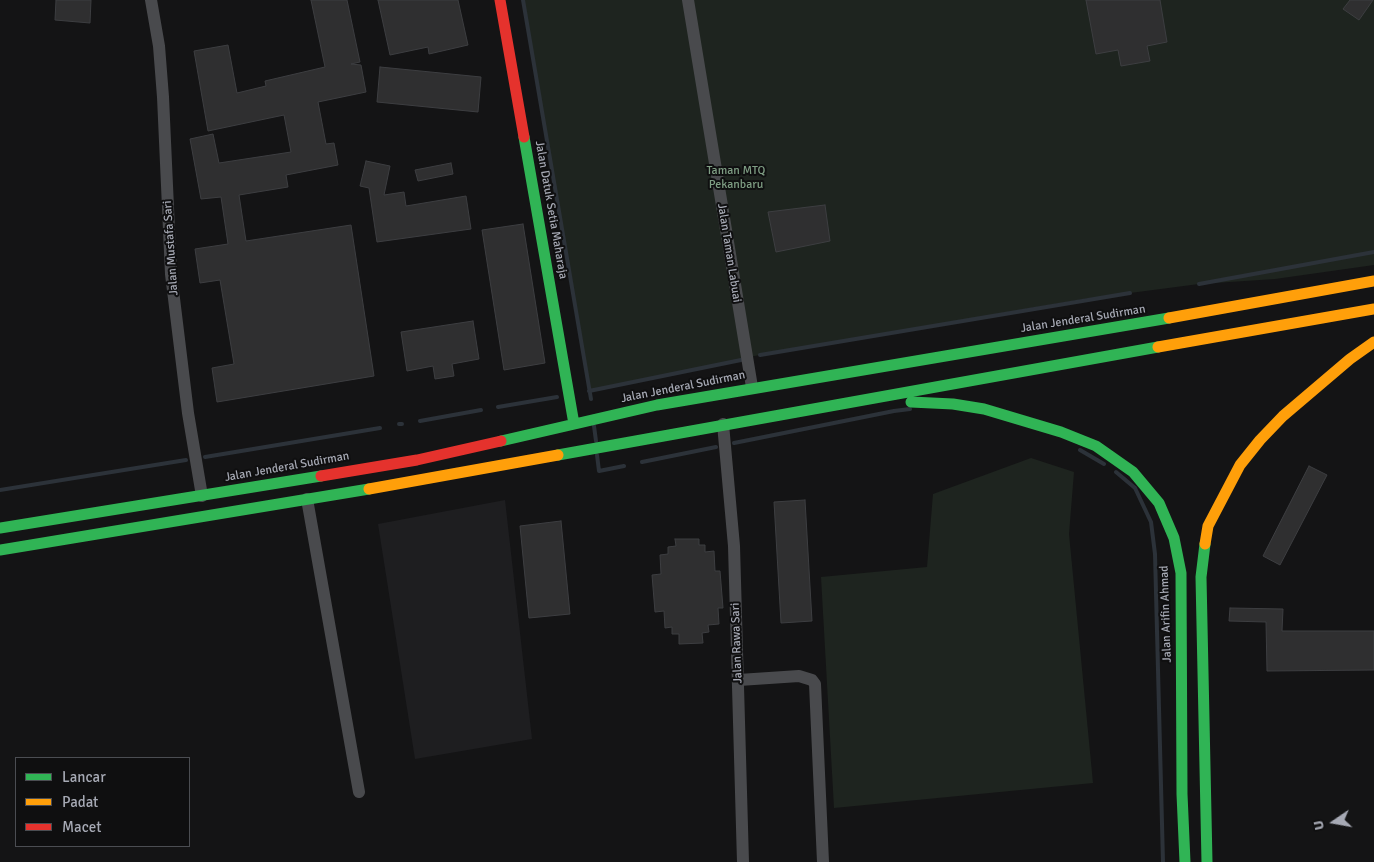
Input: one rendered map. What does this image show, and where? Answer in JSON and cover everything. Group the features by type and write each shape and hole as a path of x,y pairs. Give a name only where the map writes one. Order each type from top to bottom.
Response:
{"main road":[{"name":"Jalan Datuk Setia Maharaja","path":"500,0 574,424"},
{"name":"Jalan Jenderal Sudirman","path":"0,550 427,480 845,403 1194,327 1374,281"},
{"name":"Jalan Jenderal Sudirman","path":"0,528 417,460 657,405 752,387 1155,334 1194,327 1374,309"},
{"path":"1207,862 1201,577 1208,526 1240,464 1260,440 1283,416 1350,359 1374,342"},
{"name":"Jalan Arifin Ahmad","path":"845,403 928,401 984,409 1031,422 1096,446 1133,472 1154,495 1174,538 1181,574 1182,794 1185,862"}],"street":[{"name":"Jalan Mustafa Sari","path":"151,0 159,46 163,97 172,274 188,413 202,496"},
{"name":"Jalan Taman Labuai","path":"688,0 752,387"},
{"name":"Jalan Rawa Sari","path":"723,424 734,546 739,680 740,811 743,862"},
{"path":"307,499 359,792"},
{"path":"739,680 799,676 812,680 814,684 823,862"}],"shaded area":[{"path":"505,500 532,739 415,759 378,524"}],"green space":[{"name":"Taman MTQ Pekanbaru","path":"523,0 1374,0 1374,265 1275,279 1199,284 1084,299 764,354 589,391"},
{"path":"1031,458 1074,472 1069,534 1093,783 834,808 821,577 927,567 933,494"}],"building":[{"path":"56,0 91,0 90,23 55,20"},
{"path":"311,0 347,0 360,62 351,64 361,65 366,92 318,102 326,144 334,143 338,165 286,175 288,187 239,195 246,241 351,225 374,376 217,402 212,368 234,364 220,280 200,283 195,249 228,244 221,197 201,199 190,139 213,134 219,163 291,152 284,115 208,131 194,51 228,45 237,93 266,86 265,81 325,67"},
{"path":"378,0 458,0 468,45 429,54 428,47 390,55"},
{"path":"1086,0 1160,0 1167,42 1147,46 1150,61 1121,66 1118,50 1096,54"},
{"path":"1350,0 1373,0 1359,20 1343,9"},
{"path":"380,67 481,77 478,112 377,102"},
{"path":"366,161 390,166 384,195 404,192 406,206 466,196 471,229 377,242 369,188 360,186"},
{"path":"451,163 453,174 418,181 415,170"},
{"path":"825,205 830,241 776,252 768,212"},
{"path":"523,224 545,363 504,370 482,230"},
{"path":"473,321 479,359 452,364 454,376 435,379 433,366 407,371 401,332"},
{"path":"1309,466 1327,475 1280,565 1263,556"},
{"path":"805,500 812,621 781,623 774,502"},
{"path":"561,521 570,614 529,618 520,526"},
{"path":"675,539 699,539 699,545 705,545 705,552 714,551 715,571 720,571 723,608 718,608 719,624 708,625 709,632 702,633 703,643 679,644 679,634 672,634 672,627 665,628 664,611 655,612 652,575 661,574 660,555 668,554 668,547 676,546"},
{"path":"1230,608 1283,609 1282,631 1374,631 1374,670 1267,671 1266,622 1229,621"}],"waterway":[{"path":"523,0 591,399"},
{"path":"1199,284 1374,252"},
{"path":"760,355 1130,293"},
{"path":"589,391 741,360"},
{"path":"498,407 557,397"},
{"path":"734,443 910,409"},
{"path":"420,421 481,410"},
{"path":"594,426 596,441"},
{"path":"205,457 380,428"},
{"path":"642,462 716,447"},
{"path":"1080,450 1104,464"},
{"path":"597,455 599,471 624,466"},
{"path":"0,490 186,460"},
{"path":"1116,472 1135,488 1151,522 1155,554 1163,862"}],"traffic: fast":[{"path":"524,137 574,424"},
{"path":"501,441 657,405 1169,318"},
{"path":"558,455 1158,347"},
{"path":"911,402 953,404 984,409 1061,432 1096,446 1133,472 1159,503 1174,538 1181,573 1182,794 1185,862"},
{"path":"0,528 321,476"},
{"path":"0,550 369,489"},
{"path":"1205,544 1201,577 1207,862"}],"traffic: slow":[{"path":"1169,318 1374,281"},
{"path":"1158,347 1374,309"},
{"path":"1205,544 1208,526 1240,465 1260,440 1283,416 1350,359 1374,342"},
{"path":"369,489 558,455"}],"traffic: jam":[{"path":"500,0 524,137"},
{"path":"321,476 417,460 501,441"}]}
